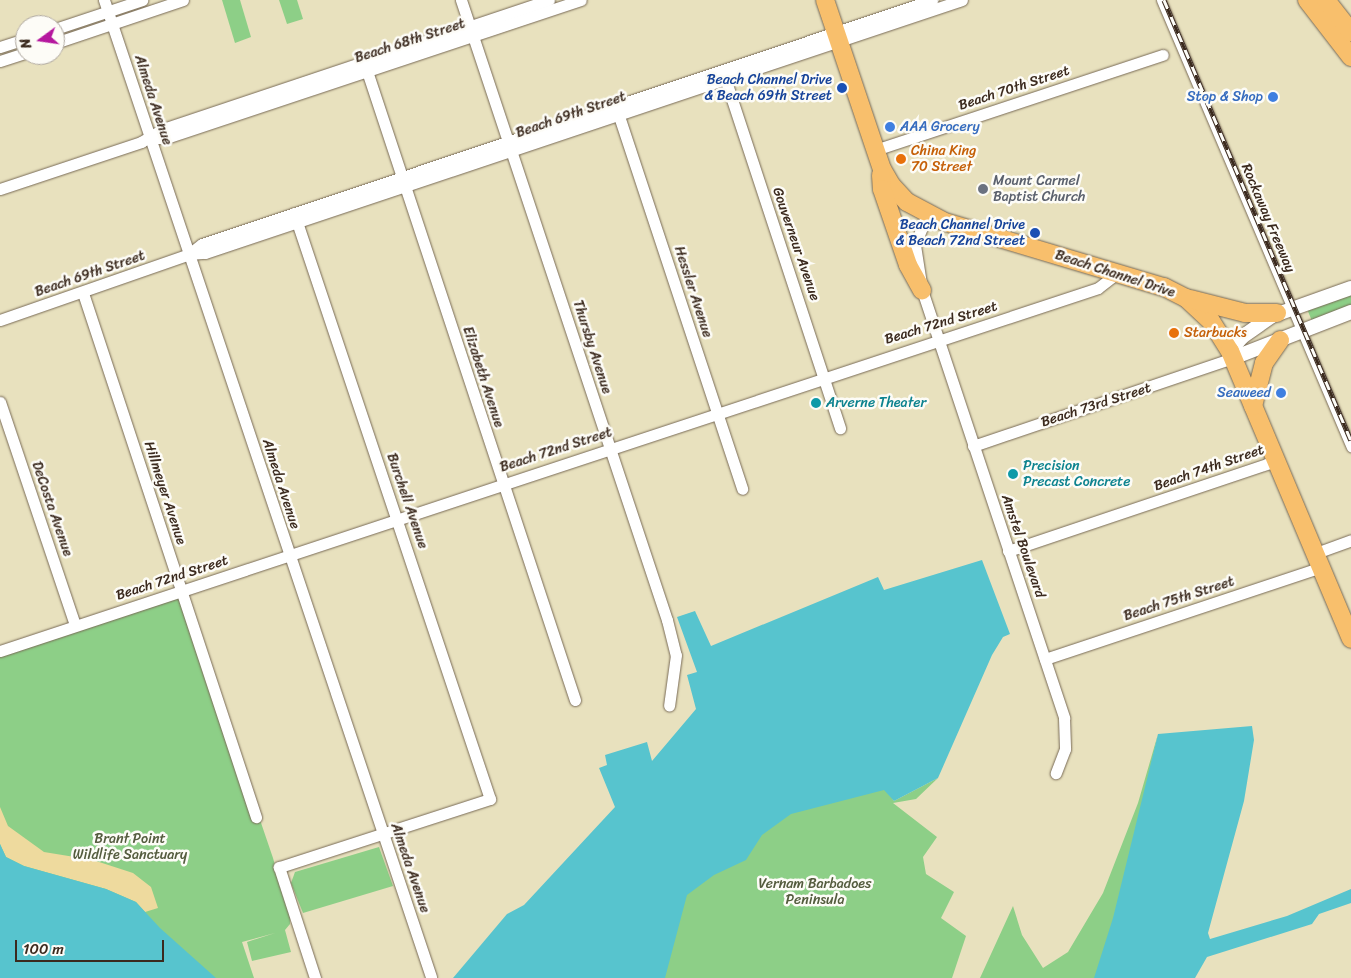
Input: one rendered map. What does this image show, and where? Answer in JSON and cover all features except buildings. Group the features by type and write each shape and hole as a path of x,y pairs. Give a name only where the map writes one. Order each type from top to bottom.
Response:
{"main road":[{"name":"Beach Channel Drive","path":"825,0 878,157 899,194 927,215 1117,273 1186,298 1211,321 1227,358 1253,406 1350,632"},
{"path":"1307,0 1351,57"},
{"path":"1326,0 1351,32"},
{"path":"878,157 882,189 908,265 922,290"},
{"path":"1186,298 1245,313 1284,310"},
{"path":"1253,406 1264,363 1280,340"}],"street":[{"name":"Almeda Avenue","path":"104,0 431,977"},
{"path":"65,26 142,0"},
{"path":"65,40 183,0"},
{"name":"Thursby Avenue","path":"461,0 610,447 675,650 669,706"},
{"name":"Beach 68th Street","path":"472,31 549,0"},
{"name":"Beach 68th Street","path":"0,189 151,138 166,138 247,106 472,31 581,0"},
{"name":"Beach 69th Street","path":"837,37 932,0"},
{"name":"Beach 69th Street","path":"0,320 83,293 189,254 205,253 296,218 510,145 837,37 962,0"},
{"name":"Rockaway Freeway","path":"1161,0 1284,310 1301,331 1351,447"},
{"path":"0,47 15,42"},
{"name":"Beach 70th Street","path":"878,157 1163,55"},
{"path":"0,61 15,56"},
{"name":"Elizabeth Avenue","path":"365,67 575,700"},
{"name":"Gouverneur Avenue","path":"724,75 840,428"},
{"name":"Hessler Avenue","path":"617,110 742,489"},
{"name":"Amstel Boulevard","path":"927,215 915,245 922,290 1045,658 1065,724 1065,749 1056,773"},
{"name":"Burchell Avenue","path":"296,218 490,799 383,834"},
{"name":"Beach 72nd Street","path":"0,651 824,376 1098,288 1117,273"},
{"name":"Beach 73rd Street","path":"1227,358 1242,337 1284,310 1351,288"},
{"name":"Hillmeyer Avenue","path":"83,293 256,817"},
{"name":"Beach 73rd Street","path":"973,446 1280,340 1351,312"},
{"name":"DeCosta Avenue","path":"0,402 75,626"},
{"name":"Beach 74th Street","path":"1008,551 1276,461"},
{"name":"Beach 75th Street","path":"1045,658 1319,560 1351,540"},
{"path":"315,978 279,867 383,834"}],"green space":[{"path":"222,0 240,0 251,37 235,43"},
{"path":"279,0 297,0 303,19 287,24"},
{"path":"1351,294 1351,305 1312,321 1307,309"},
{"name":"Brant Point Wildlife Sanctuary","path":"182,591 273,858 290,917 290,924 285,930 291,952 252,961 247,942 275,933 242,942 254,978 0,978 0,651"},
{"path":"1158,734 1105,978 980,978 1013,906 1022,935 1043,968 1068,952 1103,893 1138,803"},
{"name":"Vernam Barbadoes Peninsula","path":"938,778 916,799 893,803 937,837 923,857 926,874 954,892 941,918 966,936 952,978 659,978 664,916 764,819 882,785 894,801"},
{"path":"379,847 393,886 303,913 291,883 295,872"}],"sand":[{"path":"0,807 8,826 44,852 93,860 133,873 151,887 158,908 145,912 136,902 106,889 24,866 6,857 0,844"}],"water":[{"path":"982,560 1010,634 1003,637 992,655 938,778 894,801 884,790 791,814 762,835 746,860 714,875 687,895 665,978 453,978 507,914 524,905 615,807 599,768 607,765 605,755 647,742 652,761 696,709 687,675 697,672 677,617 695,611 711,646 878,577 884,590"},
{"path":"1252,726 1254,740 1244,801 1208,933 1210,939 1287,916 1351,889 1351,903 1319,914 1312,924 1207,957 1195,978 1094,978 1113,918 1158,734"},
{"path":"0,844 6,857 24,866 106,889 136,902 160,928 216,978 0,978"}],"railway":[{"path":"1164,0 1351,440"}],"place":[{"name":"Beach Channel Drive & Beach 69th Street","path":"842,88"},
{"name":"Stop & Shop","path":"1273,97"},
{"name":"AAA Grocery","path":"890,127"},
{"name":"China King 70 Street","path":"901,159"},
{"name":"Mount Carmel Baptist Church","path":"983,189"},
{"name":"Beach Channel Drive & Beach 72nd Street","path":"1035,233"},
{"name":"Starbucks","path":"1174,333"},
{"name":"Seaweed","path":"1281,393"},
{"name":"Arverne Theater","path":"816,403"},
{"name":"Precision Precast Concrete","path":"1013,474"}]}
